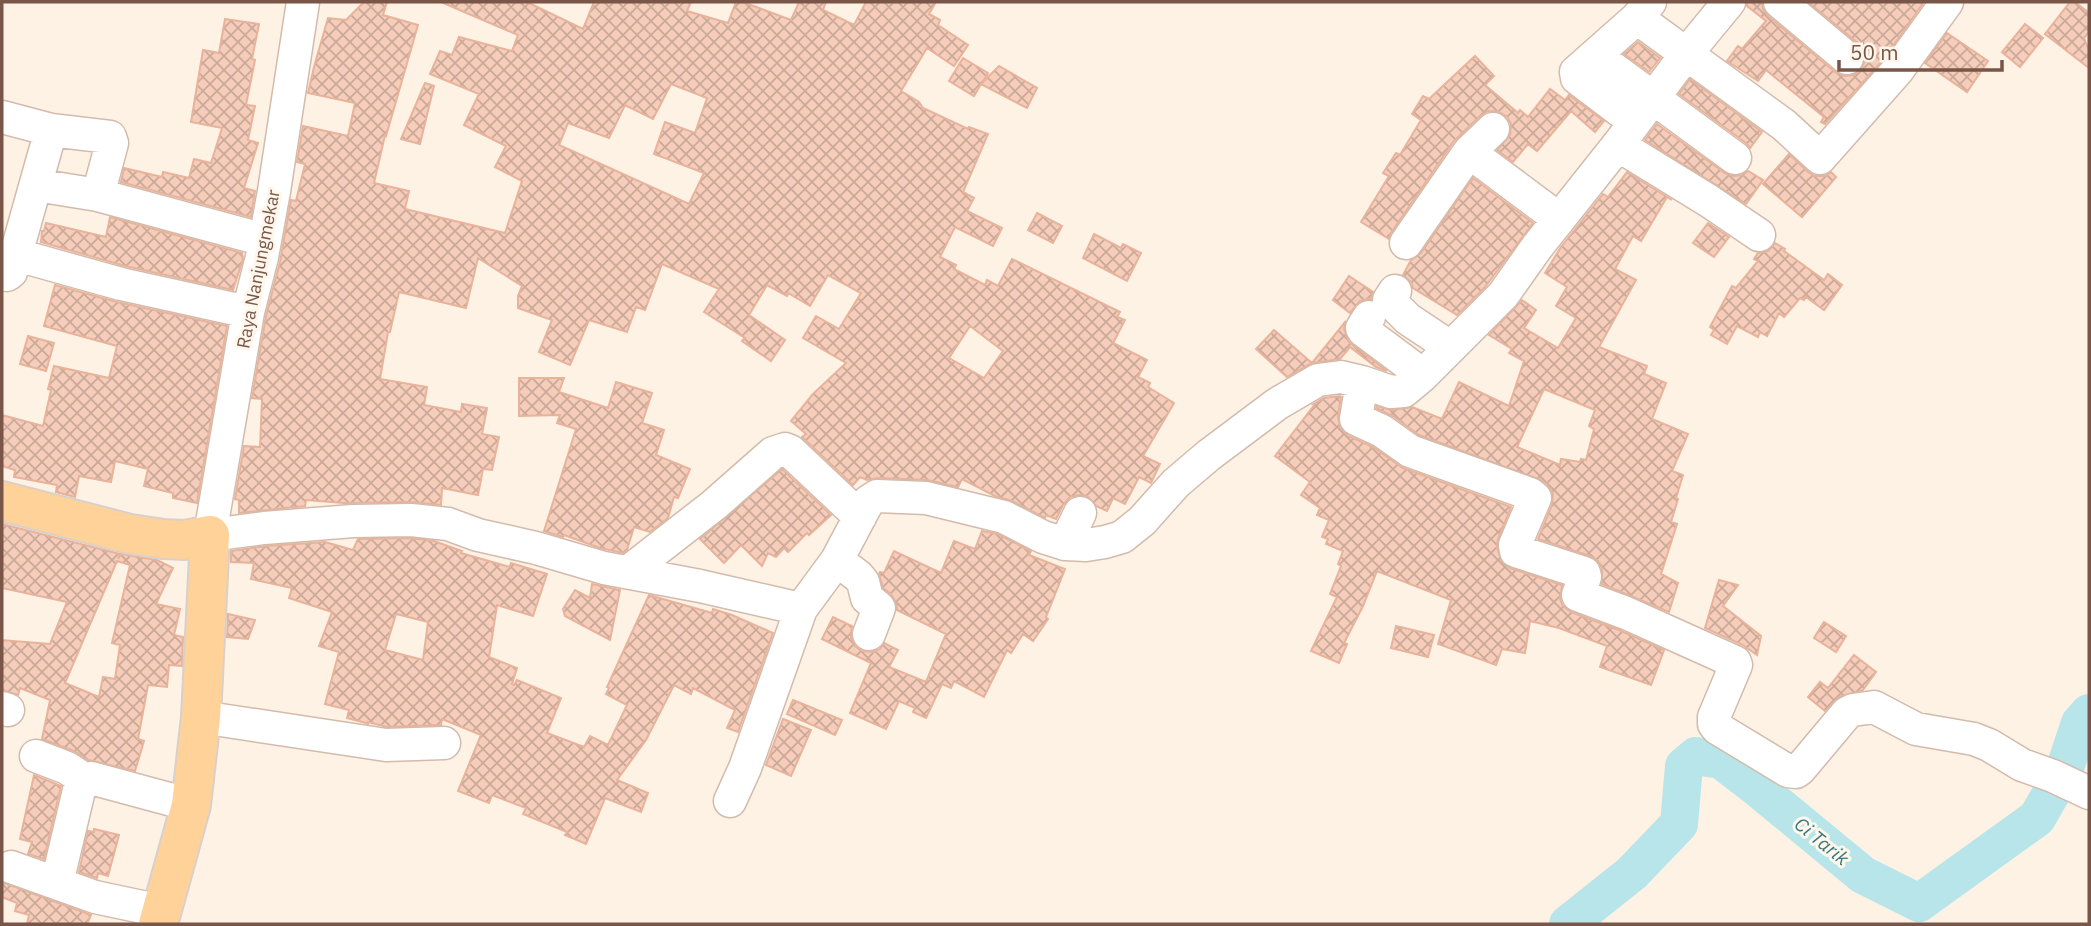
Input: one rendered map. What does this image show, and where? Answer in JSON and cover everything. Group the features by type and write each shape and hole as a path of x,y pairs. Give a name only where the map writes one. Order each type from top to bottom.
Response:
{"main road":[{"path":"2,501 130,534 185,540 219,535"},
{"name":"Raya Nanjungmekar","path":"159,918 191,805 219,535"}],"street":[{"name":"Raya Nanjungmekar","path":"219,535 248,312 274,191 303,2"},
{"path":"730,800 750,755 801,609 837,560 869,501 877,496 926,498 1004,517 1043,537 1065,544 1086,545 1122,537 1142,521 1176,483 1209,455 1277,404 1318,380 1341,377 1397,393 1404,391 1503,295 1687,53 1729,2"},
{"path":"1780,2 1847,58"},
{"path":"1759,235 1709,201 1636,122 1596,56 1644,10 1687,53 1784,125 1820,158 1896,71 1947,2"},
{"path":"2,117 51,130 110,137 112,140 98,195"},
{"path":"1636,122 1735,158"},
{"path":"1406,243 1413,209 1493,129"},
{"path":"51,130 36,186 9,264 121,284 248,312"},
{"path":"1469,152 1559,219"},
{"path":"36,186 98,195 265,240"},
{"path":"1395,291 1389,300 1408,320 1450,347"},
{"path":"1369,317 1362,328 1364,331 1423,375"},
{"path":"1362,382 1356,419 1382,431 1410,451 1535,498 1516,551 1584,573 1578,595 1626,613 1735,662 1714,717 1714,724 1788,771 1796,772 1800,769 1847,713 1870,707 1880,709 1916,729 1989,745 2022,765 2086,792"},
{"path":"628,572 714,505 773,453 780,451 790,451 860,517"},
{"path":"1065,544 1080,513"},
{"path":"219,535 264,528 353,521 411,520 448,524 478,535 628,572 801,609"},
{"path":"837,560 858,576 863,582 867,598 879,608 869,634"},
{"path":"201,718 386,745 444,743"},
{"path":"36,756 67,768 83,779 191,805"},
{"path":"57,883 83,779"},
{"path":"11,867 159,918"}],"building":[{"path":"364,2 387,2 383,15 418,25 385,135 374,183 409,191 405,209 505,233 522,181 495,167 506,146 464,125 479,94 430,74 440,51 452,55 459,37 512,51 518,35 441,2 527,2 583,29 594,2 691,2 687,11 728,23 736,2 743,2 791,20 799,2 826,2 823,10 854,25 866,2 936,2 929,14 940,20 938,25 968,45 954,66 927,48 901,91 919,102 923,108 968,129 969,127 988,134 963,192 974,198 967,211 1002,228 993,246 955,227 940,257 956,265 954,269 985,285 987,280 998,286 1012,259 1120,312 1117,317 1125,320 1113,343 1147,360 1138,377 1150,383 1148,387 1174,403 1143,456 1160,464 1151,483 1139,477 1125,504 1113,498 1107,511 1096,506 1087,496 1070,497 1056,519 1046,515 1045,518 962,479 958,487 927,480 867,480 860,477 853,485 802,437 806,434 791,421 813,394 846,363 803,338 816,316 839,329 861,293 828,275 810,306 767,285 749,315 785,340 771,361 742,341 745,338 704,312 719,289 662,264 645,310 636,307 627,332 589,320 570,365 539,352 552,320 518,308 518,296 522,286 478,258 466,308 399,292 388,332 380,379 427,387 424,405 461,412 462,404 487,408 482,434 499,437 492,470 483,469 478,495 442,488 441,505 306,500 305,506 239,513 239,500 235,499 244,446 260,447 262,399 252,398 266,316 280,262 291,200 296,201 305,164 297,162 303,126 348,136 355,103 308,93 328,18 346,20","holes":["671,84 707,98 695,133 665,122 654,154 704,173 689,204 559,145 568,123 609,138 625,105 653,119","970,326 1003,351 984,378 949,358"]},
{"path":"1747,2 1762,2 1768,16 1835,72 1845,76 1854,75 1861,69 1865,60 1864,51 1808,2 1924,2 1883,60 1825,124 1821,122 1824,117 1766,70 1758,81 1727,61 1738,46 1742,49 1766,21 1747,6"},
{"path":"2070,2 2075,2 2089,13 2089,32 2084,38 2089,51 2089,68 2045,34"},
{"path":"225,19 259,24 246,105 255,106 248,140 258,143 244,188 255,191 251,217 121,182 124,168 162,177 163,172 189,178 194,159 211,163 222,128 191,122 203,50 219,53"},
{"path":"2025,24 2043,38 2020,67 2002,52"},
{"path":"1947,33 1988,61 1967,92 1925,63"},
{"path":"1638,42 1660,58 1649,72 1624,54"},
{"path":"1475,56 1494,76 1485,85 1518,113 1520,110 1528,117 1550,89 1565,100 1569,95 1604,121 1595,132 1571,111 1537,151 1528,144 1513,162 1497,150 1510,135 1511,124 1507,117 1499,112 1488,111 1454,141 1389,239 1361,222 1389,176 1383,173 1396,153 1400,155 1421,120 1412,114 1423,96 1429,99"},
{"path":"963,58 988,73 982,83 999,66 1037,88 1027,108 981,84 974,96 949,81"},
{"path":"1690,79 1762,132 1750,148 1679,94"},
{"path":"425,83 434,86 420,144 401,139"},
{"path":"1657,124 1725,173 1734,176 1748,171 1763,180 1746,204 1645,140"},
{"path":"1789,154 1815,176 1825,176 1831,172 1836,177 1802,217 1763,184"},
{"path":"1627,172 1672,200 1667,197 1641,241 1633,236 1615,269 1636,280 1599,347 1647,366 1644,374 1666,383 1652,419 1688,434 1672,471 1683,475 1671,522 1677,524 1661,574 1678,583 1669,612 1602,584 1602,568 1598,561 1590,556 1538,539 1552,505 1553,494 1547,484 1419,435 1393,416 1376,408 1377,406 1392,410 1412,407 1442,419 1459,382 1509,406 1524,361 1509,353 1512,349 1489,335 1522,300 1536,310 1524,328 1558,348 1576,318 1556,306 1567,287 1545,273 1561,247 1603,194 1608,197","holes":["1544,389 1595,410 1589,426 1594,429 1586,460 1581,459 1580,462 1561,459 1560,465 1517,447"]},
{"path":"1473,178 1533,223 1485,287 1457,315 1413,288 1403,275 1411,260 1421,253"},
{"path":"1037,213 1062,226 1053,243 1028,230"},
{"path":"110,217 242,253 243,259 233,290 125,266 41,242 46,223 106,237"},
{"path":"1708,223 1729,237 1714,257 1693,243"},
{"path":"1094,234 1121,248 1123,244 1141,253 1127,281 1083,258"},
{"path":"1775,243 1824,280 1828,274 1842,285 1824,310 1806,297 1804,300 1800,298 1784,317 1779,313 1767,336 1760,332 1758,337 1737,326 1727,344 1711,335 1714,330 1710,327 1732,286 1736,288 1758,261 1754,259 1758,253 1768,251"},
{"path":"1349,276 1373,292 1371,299 1360,301 1350,313 1333,300"},
{"path":"55,285 117,302 227,326 197,503 173,498 173,493 144,486 148,469 115,461 111,482 79,476 75,497 56,492 57,485 14,477 15,470 2,466 2,415 43,426 54,366 109,378 117,346 44,326"},
{"path":"1346,321 1344,329 1349,342 1387,371 1376,367 1350,347 1340,359 1312,363"},
{"path":"1274,330 1312,363 1287,377 1256,349"},
{"path":"28,336 54,343 46,371 20,364"},
{"path":"519,378 564,378 559,392 608,408 616,382 652,393 642,423 664,430 656,455 690,469 678,498 674,497 668,518 650,532 634,527 627,550 623,553 544,531 576,429 557,423 560,415 519,416"},
{"path":"1340,396 1340,427 1348,436 1373,447 1403,468 1511,507 1498,539 1497,548 1502,562 1510,568 1562,585 1560,599 1563,606 1571,612 1664,650 1651,685 1600,667 1607,646 1559,628 1530,621 1525,653 1502,649 1496,665 1438,644 1451,600 1377,571 1344,643 1347,644 1339,663 1311,651 1337,597 1330,594 1341,566 1338,564 1343,551 1326,544 1328,539 1322,537 1329,520 1317,515 1320,508 1301,495 1310,482 1275,456 1314,404 1324,398"},
{"path":"782,469 831,515 788,552 784,548 776,557 768,553 762,566 741,545 724,563 700,539"},
{"path":"2,524 120,554 118,559 121,554 157,560 173,568 156,604 180,609 174,635 183,637 182,666 169,665 167,687 148,685 138,739 144,741 135,771 88,760 74,751 42,739 50,700 20,688 18,695 2,690 2,640 50,644 67,602 2,588","holes":["117,561 130,565 112,643 120,645 115,679 103,677 99,697 65,683"]},
{"path":"982,531 998,534 1031,551 1029,555 1065,569 1046,617 1048,619 1033,641 1023,634 1011,653 1007,650 984,697 954,681 951,688 942,684 926,718 913,712 915,708 899,701 886,729 850,713 871,663 822,639 833,617 852,626 851,638 855,646 862,651 873,652 880,649 884,643 898,650 889,667 926,682 946,634 897,610 891,594 883,588 879,574 884,573 894,551 941,573 954,541 975,549"},
{"path":"410,538 434,541 462,551 461,553 510,567 511,563 547,574 533,616 497,605 489,657 517,668 512,684 517,680 561,698 547,733 584,747 590,736 608,745 627,705 606,694 609,688 607,687 649,595 712,613 713,609 773,633 738,732 727,728 735,710 693,688 691,694 674,685 646,740 617,780 648,793 641,812 605,798 586,844 565,835 567,832 523,814 526,808 492,795 489,803 458,791 481,735 442,719 441,725 387,727 368,724 347,718 349,710 325,704 339,652 319,646 332,612 289,598 292,588 251,579 254,563 231,562 231,551 325,542 353,550 358,539","holes":["396,614 428,622 423,660 385,650"]},
{"path":"1719,580 1738,585 1723,606 1761,636 1757,655 1743,645 1705,628"},
{"path":"592,584 620,590 610,640 565,616 563,609 575,590 590,598"},
{"path":"228,614 255,620 248,639 227,637"},
{"path":"1824,622 1846,636 1836,652 1814,638"},
{"path":"1396,626 1434,635 1428,657 1391,648"},
{"path":"1854,655 1876,672 1863,690 1839,697 1825,711 1808,697 1820,682 1828,688"},
{"path":"793,700 842,720 835,735 787,714"},
{"path":"783,719 811,730 791,776 766,765"},
{"path":"34,775 61,786 44,859 28,854 32,842 20,839"},
{"path":"94,829 119,835 108,876 98,873 97,878 79,872 88,831 94,832"},
{"path":"2,882 91,915 87,924 27,924 29,915 15,911 17,903 2,897"}],"waterway":[{"name":"Ci Tarik","path":"1568,924 1632,873 1679,824 1684,766 1696,756 1721,760 1863,875 1919,903 2037,818 2064,771 2080,723 2089,713"}]}
